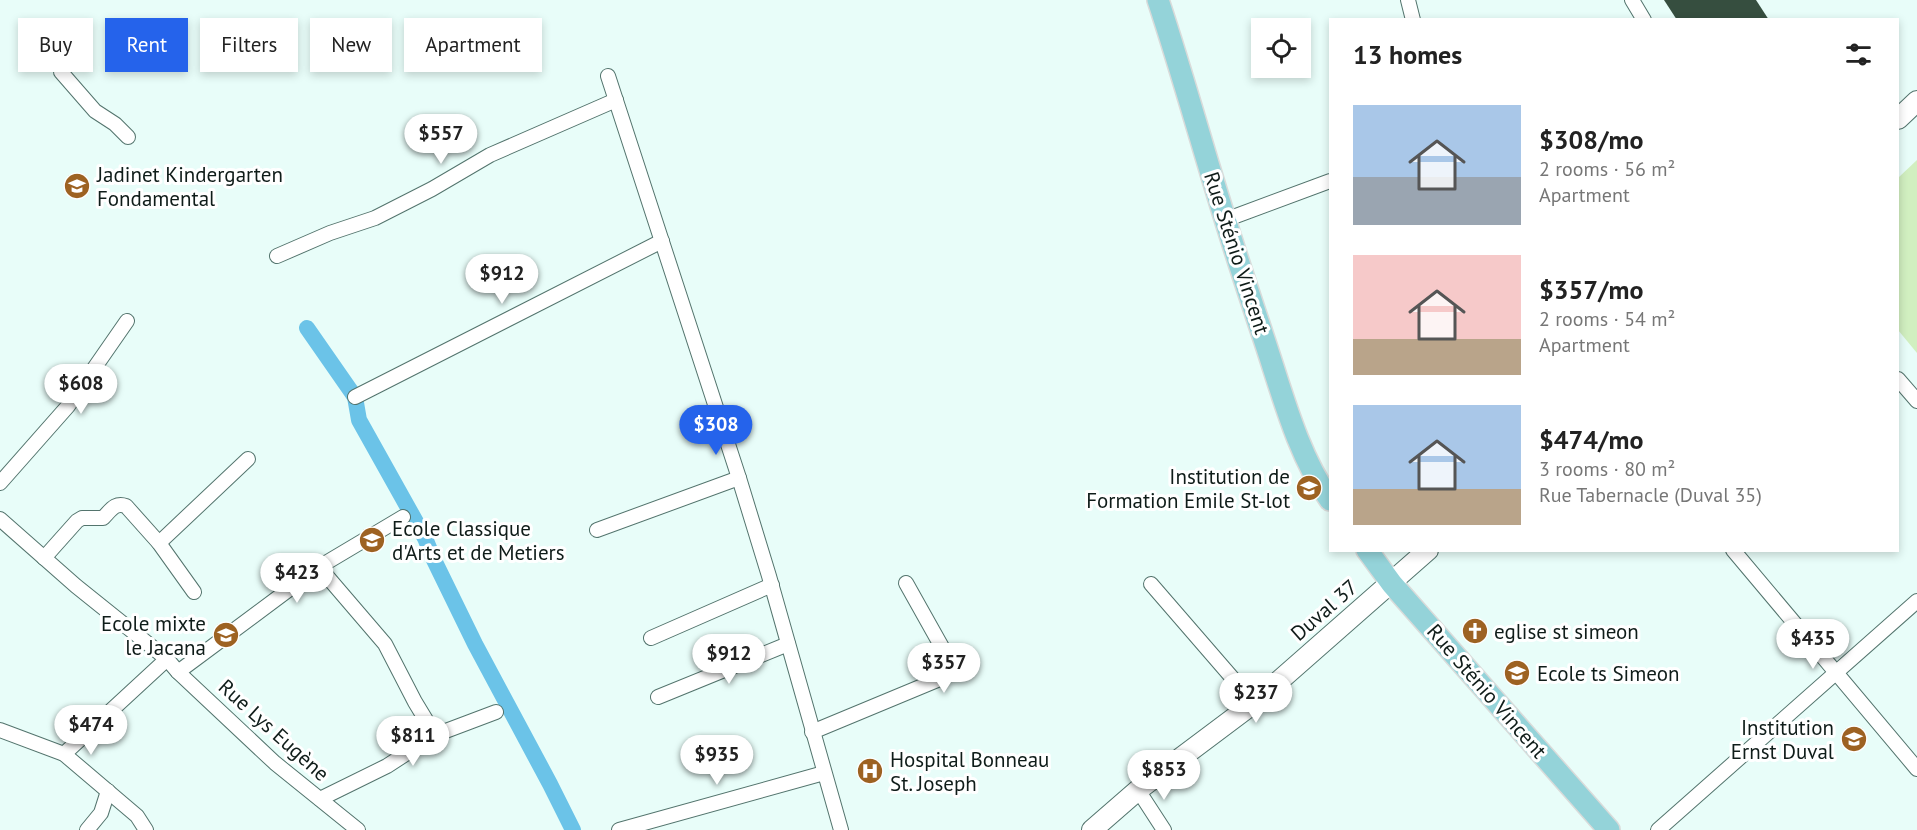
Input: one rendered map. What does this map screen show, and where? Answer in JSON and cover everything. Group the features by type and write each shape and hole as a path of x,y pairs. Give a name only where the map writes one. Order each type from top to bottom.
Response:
{"main road":[{"name":"Rue Sténio Vincent","path":"1158,0 1185,82 1225,220 1298,437 1321,488 1329,499"},
{"name":"Rue Sténio Vincent","path":"1368,552 1392,584 1609,830"}],"street":[{"path":"1408,0 1412,18"},
{"path":"1632,0 1643,18"},
{"path":"61,72 95,111 115,124 128,137"},
{"path":"608,76 740,478 841,830"},
{"path":"278,256 330,233 375,218 432,189 490,155 616,100"},
{"path":"1899,117 1917,101"},
{"path":"1225,220 1329,181"},
{"path":"355,397 662,241"},
{"path":"0,483 68,406 127,321"},
{"path":"1899,380 1917,401"},
{"path":"159,543 248,459"},
{"path":"597,530 740,478"},
{"path":"44,558 82,518 103,518 116,504 120,504 126,506 159,543 194,592"},
{"path":"178,672 319,567 403,517"},
{"name":"Rue Lys Eugène","path":"0,519 93,600 167,659 275,763 358,830"},
{"name":"Duval 37","path":"1092,830 1138,790 1254,703 1426,552"},
{"path":"1735,552 1917,769"},
{"path":"319,567 384,644 435,735"},
{"path":"812,732 942,678 947,662 943,649 906,583"},
{"path":"1151,584 1254,703"},
{"path":"651,638 772,585"},
{"path":"1658,830 1917,601"},
{"path":"658,697 788,644"},
{"path":"64,754 167,659"},
{"path":"320,799 387,766 435,735 496,712"},
{"path":"0,730 64,754 137,816 146,830"},
{"path":"620,830 824,773"},
{"path":"1138,790 1164,830"},
{"path":"87,830 101,813 108,791"}],"green space":[{"path":"1917,160 1917,353 1899,331 1899,177"}],"building":[{"path":"1664,0 1756,0 1768,18 1676,18"}],"waterway":[{"path":"307,328 355,397 359,420 425,538 475,644 573,830"}],"place":[{"name":"Jadinet Kindergarten Fondamental","path":"77,186"},
{"name":"Institution de Formation Emile St-lot","path":"1309,488"},
{"name":"Ecole Classique d'Arts et de Metiers","path":"372,540"},
{"name":"eglise st simeon","path":"1475,631"},
{"name":"Ecole mixte le Jacana","path":"226,635"},
{"name":"Ecole ts Simeon","path":"1517,673"},
{"name":"Institution Ernst Duval","path":"1854,739"},
{"name":"Hospital Bonneau St. Joseph","path":"870,771"}]}
